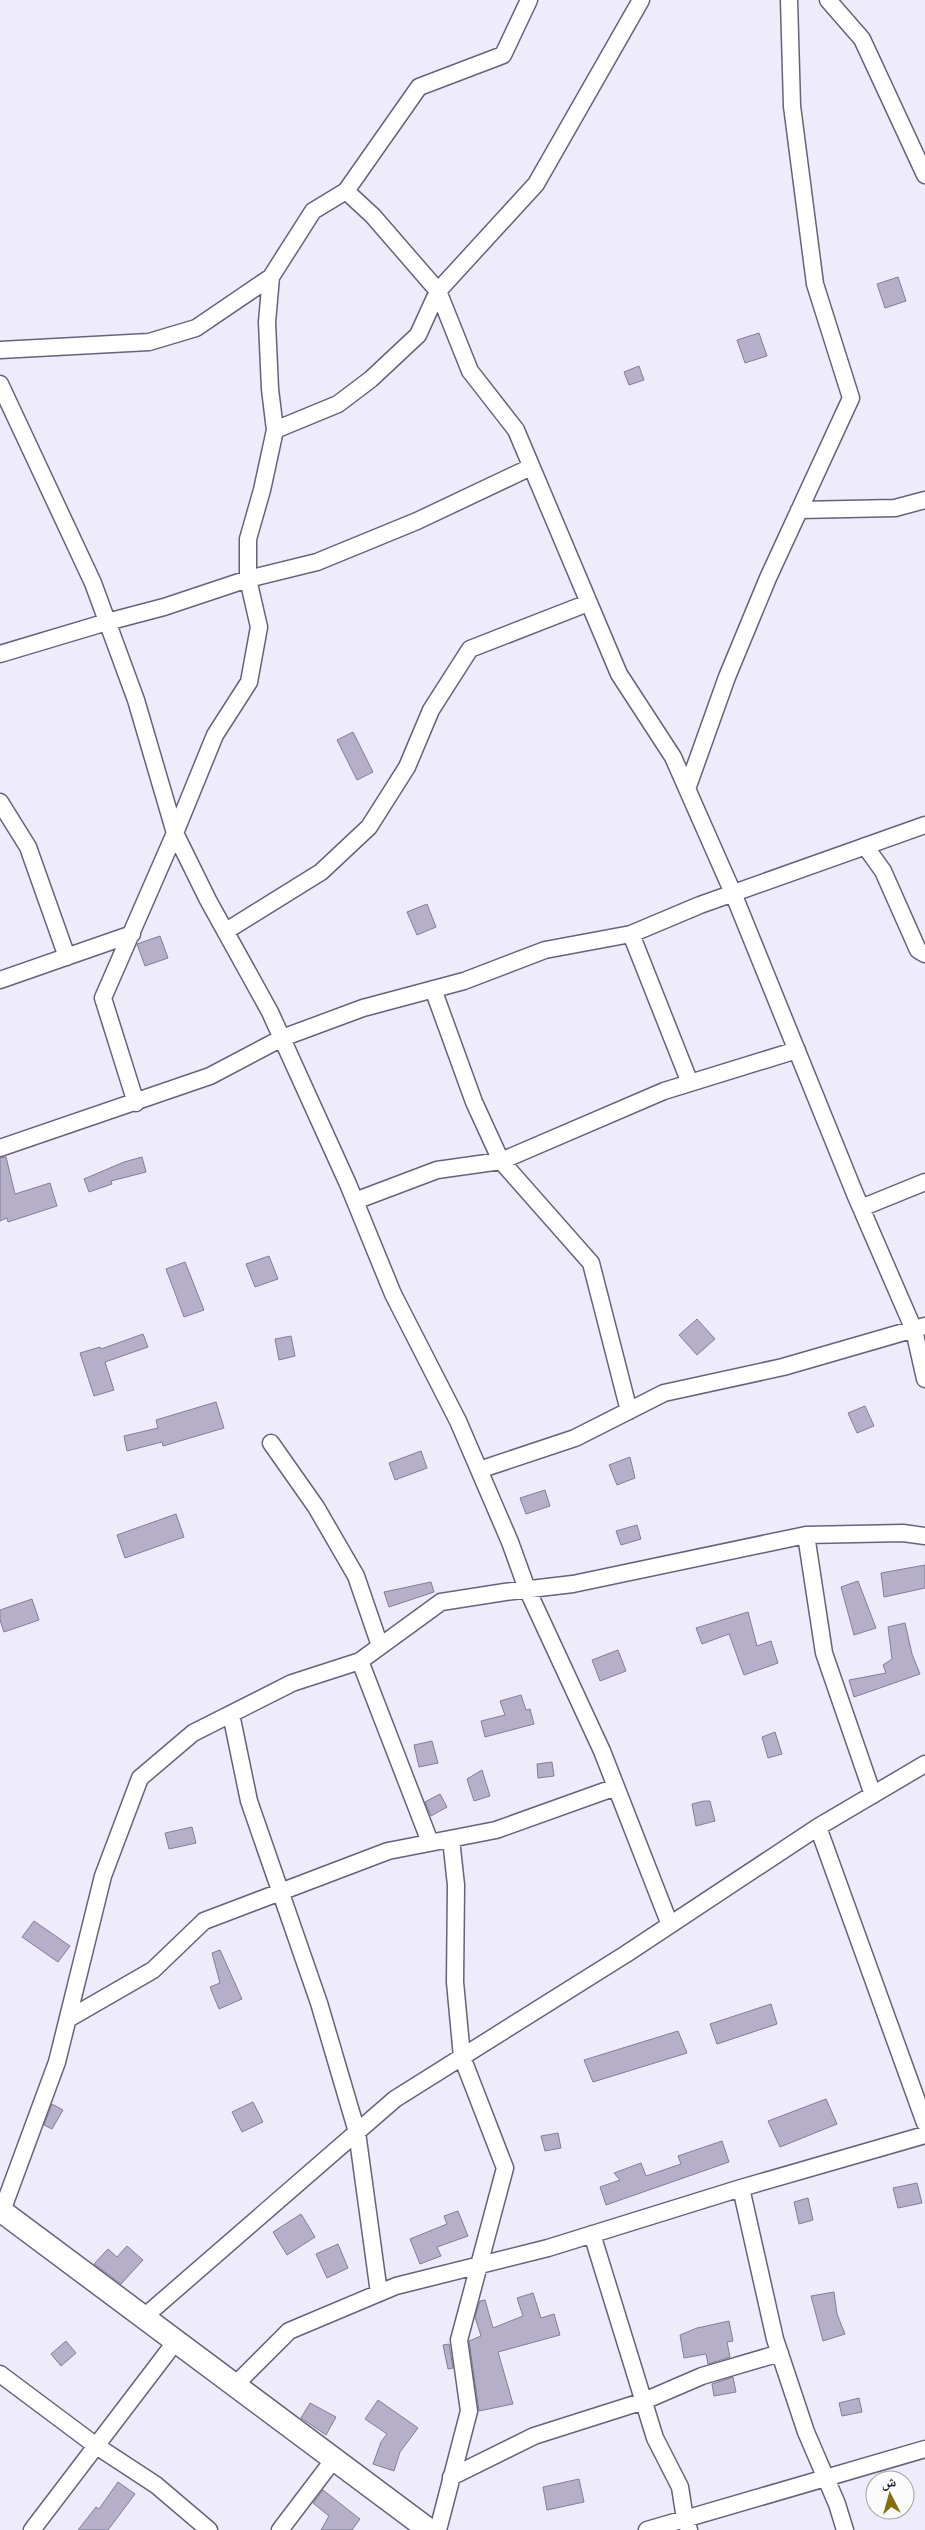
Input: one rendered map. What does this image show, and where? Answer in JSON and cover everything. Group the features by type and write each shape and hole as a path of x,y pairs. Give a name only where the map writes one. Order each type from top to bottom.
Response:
{"street":[{"path":"0,350 149,342 196,328 271,278 313,211 346,190 419,87 503,54 529,0"},
{"path":"275,430 338,404 371,380 418,335 438,291 536,184 641,0"},
{"path":"687,789 727,677 768,578 851,398 815,284 792,106 789,0"},
{"path":"828,0 862,38 925,175"},
{"path":"346,190 373,216 438,291 470,371 516,430 619,674 673,757 733,894 861,1208 919,1328 925,1380"},
{"path":"136,1103 103,998 176,833 215,735 249,682 259,627 248,579 248,539 262,490 275,430 270,389 267,322 271,278"},
{"path":"0,384 93,583 136,700 176,833 282,1038 355,1201 393,1294 458,1421 510,1542 527,1589 616,1787 670,1925"},
{"path":"0,654 107,622 164,608 248,579 317,562 417,521 531,467"},
{"path":"799,510 895,508 925,500"},
{"path":"226,932 321,872 369,827 407,767 431,710 470,649 588,604"},
{"path":"0,802 28,848 67,957"},
{"path":"0,1148 136,1103 210,1076 282,1038 363,1008 464,981 546,950 631,934 733,894 925,825"},
{"path":"865,846 883,871 918,950 925,954"},
{"path":"0,980 132,934"},
{"path":"631,934 690,1083"},
{"path":"433,989 474,1102 500,1160 591,1263 629,1411"},
{"path":"355,1201 437,1170 500,1160 664,1091 797,1050"},
{"path":"861,1208 925,1182"},
{"path":"479,1470 575,1438 664,1393 783,1367 919,1328"},
{"path":"271,1443 316,1507 356,1576 380,1646"},
{"path":"429,2530 1,2211 58,2062 103,1876 140,1778 193,1733 292,1683 360,1661 441,1602 573,1584 806,1535 903,1534 925,1536"},
{"path":"806,1535 824,1653 873,1795"},
{"path":"360,1661 430,1842"},
{"path":"231,1714 249,1801 319,2003 357,2132 379,2294"},
{"path":"144,2317 395,2099 670,1925 818,1827 925,1764"},
{"path":"68,2019 152,1970 204,1921 388,1850 496,1830 616,1787"},
{"path":"818,1827 925,2122"},
{"path":"438,2530 469,2411 459,2340 505,2168 462,2057 455,1982 456,1885 451,1839"},
{"path":"235,2385 289,2331 396,2286 478,2266 592,2234 741,2188 925,2135"},
{"path":"741,2188 780,2352 806,2432 827,2480 844,2530"},
{"path":"592,2234 656,2438 680,2486 687,2524"},
{"path":"32,2530 176,2341"},
{"path":"451,2477 534,2436 644,2401 702,2376 780,2352"},
{"path":"0,2374 95,2445 156,2485 208,2530"},
{"path":"647,2530 687,2524 925,2449"},
{"path":"280,2530 334,2459"}],"building":[{"path":"898,277 906,301 885,308 877,284"},
{"path":"759,333 767,356 745,363 737,340"},
{"path":"639,366 644,380 629,385 624,372"},
{"path":"353,732 373,772 357,780 337,740"},
{"path":"427,904 436,927 417,935 407,912"},
{"path":"160,936 168,958 145,966 137,944"},
{"path":"6,1157 15,1194 50,1183 57,1206 8,1222 7,1218 0,1221 0,1158"},
{"path":"142,1157 146,1172 111,1181 112,1184 89,1192 84,1179 124,1162"},
{"path":"269,1256 278,1279 255,1287 246,1264"},
{"path":"185,1262 204,1310 184,1317 166,1269"},
{"path":"697,1319 715,1339 697,1355 679,1335"},
{"path":"143,1334 148,1347 105,1362 114,1390 94,1396 80,1353 100,1347 101,1349"},
{"path":"291,1336 295,1356 279,1360 275,1339"},
{"path":"216,1402 224,1428 163,1446 162,1442 127,1451 124,1436 158,1428 156,1420"},
{"path":"865,1406 874,1426 857,1433 848,1413"},
{"path":"421,1451 427,1468 395,1480 389,1463"},
{"path":"630,1457 635,1478 617,1485 609,1465"},
{"path":"545,1490 550,1506 526,1514 520,1498"},
{"path":"176,1514 184,1537 125,1558 117,1535"},
{"path":"637,1525 641,1539 621,1545 616,1531"},
{"path":"925,1565 925,1588 884,1597 881,1573"},
{"path":"858,1581 876,1628 854,1635 841,1587"},
{"path":"431,1582 434,1592 389,1607 384,1592"},
{"path":"32,1599 39,1620 4,1632 0,1620 0,1610"},
{"path":"748,1612 757,1646 771,1641 778,1663 744,1675 729,1634 702,1644 696,1628"},
{"path":"905,1623 912,1654 920,1674 854,1697 849,1680 886,1673 883,1665 892,1659 888,1627"},
{"path":"618,1650 626,1671 600,1681 592,1660"},
{"path":"521,1695 526,1710 530,1709 534,1724 485,1737 481,1721 505,1715 500,1701"},
{"path":"775,1732 782,1754 768,1758 762,1737"},
{"path":"432,1741 438,1763 419,1767 414,1745"},
{"path":"552,1762 554,1776 538,1778 537,1764"},
{"path":"482,1770 490,1796 474,1801 467,1779"},
{"path":"440,1794 447,1807 431,1816 425,1802"},
{"path":"710,1801 715,1821 696,1826 692,1804"},
{"path":"192,1827 196,1843 169,1849 165,1833"},
{"path":"34,1921 70,1946 58,1962 22,1937"},
{"path":"220,1950 242,1999 219,2009 210,1987 220,1983 212,1953"},
{"path":"771,2004 777,2024 717,2044 710,2024"},
{"path":"678,2031 687,2053 593,2082 584,2060"},
{"path":"826,2099 837,2124 780,2147 768,2121"},
{"path":"253,2102 263,2122 242,2132 232,2112"},
{"path":"52,2104 63,2110 52,2129 44,2125"},
{"path":"558,2133 561,2148 545,2151 541,2136"},
{"path":"722,2141 729,2162 606,2205 600,2187 620,2180 614,2173 641,2163 646,2176 681,2164 678,2156"},
{"path":"917,2183 922,2203 898,2208 893,2188"},
{"path":"808,2198 813,2220 799,2224 794,2202"},
{"path":"458,2211 468,2236 437,2247 441,2256 420,2264 410,2239 447,2224 444,2216"},
{"path":"301,2214 315,2237 287,2255 273,2232"},
{"path":"338,2244 348,2268 327,2278 316,2254"},
{"path":"127,2246 143,2260 121,2284 94,2264 108,2249 117,2257"},
{"path":"834,2292 837,2314 845,2334 823,2341 811,2296"},
{"path":"533,2293 541,2318 554,2314 560,2335 498,2352 513,2404 479,2411 469,2341 481,2336 475,2317 480,2301 485,2300 493,2328 523,2316 517,2298"},
{"path":"729,2321 733,2341 727,2342 730,2357 708,2364 706,2354 684,2358 680,2335 697,2328"},
{"path":"66,2341 76,2353 61,2366 51,2354"},
{"path":"449,2344 453,2368 448,2369 443,2345"},
{"path":"733,2377 736,2392 714,2396 712,2384"},
{"path":"859,2398 862,2412 842,2416 839,2403"},
{"path":"378,2400 418,2428 400,2452 394,2471 373,2464 381,2442 387,2434 365,2419"},
{"path":"310,2403 336,2417 326,2435 301,2418"},
{"path":"579,2479 584,2502 547,2510 543,2487"},
{"path":"118,2482 135,2494 108,2530 78,2530 96,2507 99,2509"},
{"path":"323,2490 360,2519 352,2530 321,2530 329,2516 313,2503"}]}
